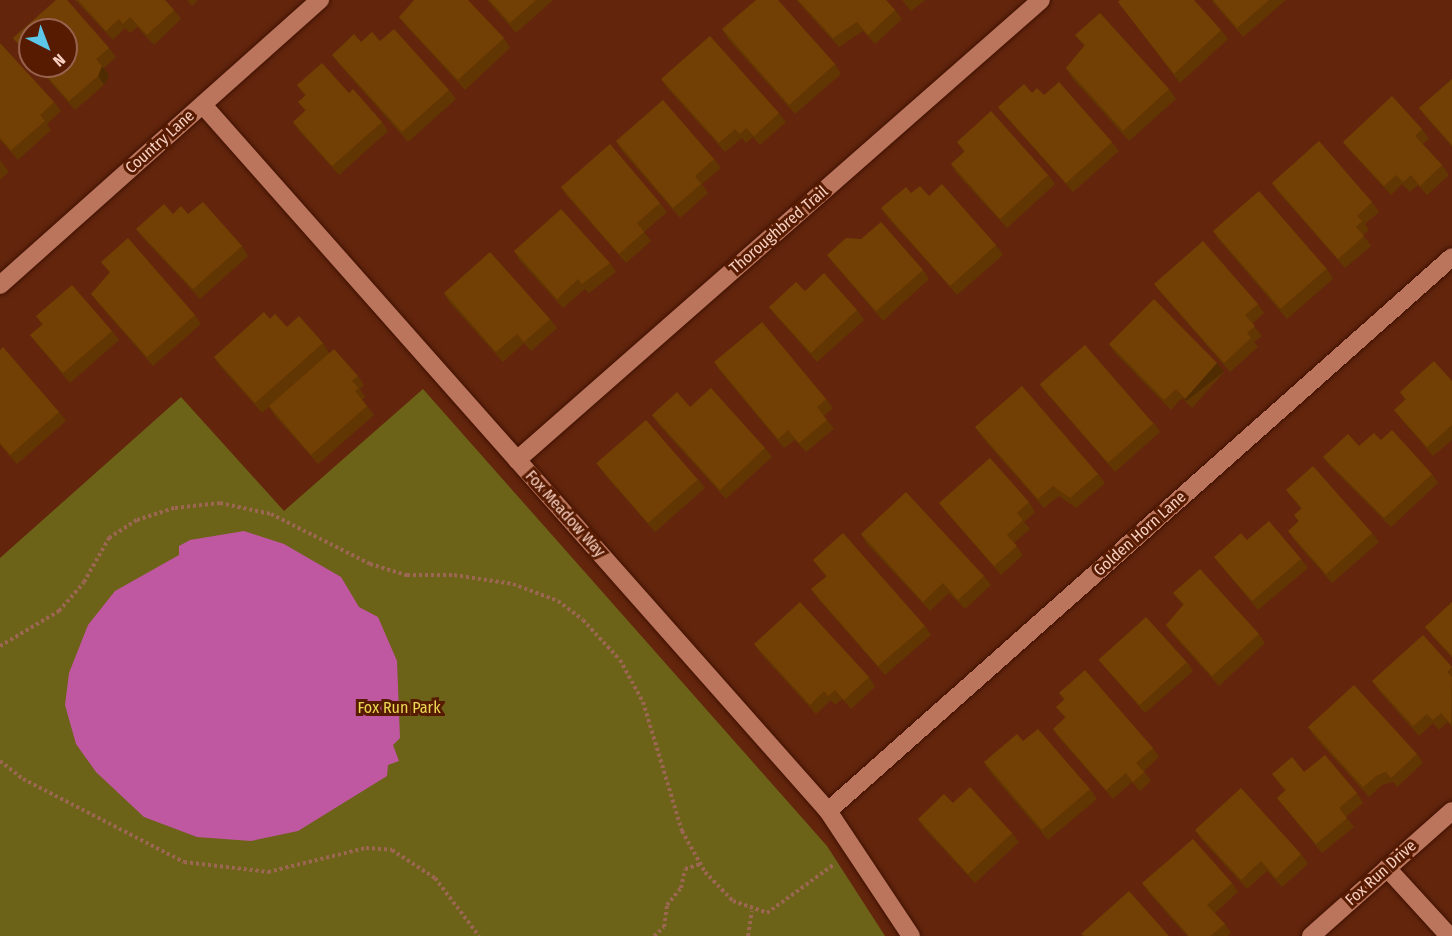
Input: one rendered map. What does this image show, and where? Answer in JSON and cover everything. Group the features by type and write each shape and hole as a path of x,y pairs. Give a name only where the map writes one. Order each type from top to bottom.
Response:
{"street":[{"name":"Country Lane","path":"0,285 320,0"},
{"name":"Thoroughbred Trail","path":"517,460 1041,0"},
{"name":"Fox Meadow Way","path":"203,105 828,811 911,936"},
{"name":"Golden Horn Lane","path":"828,811 1452,257"},
{"name":"Fox Run Drive","path":"1311,936 1452,811"},
{"path":"1387,868 1449,936"}],"path":[{"path":"0,646 59,611 84,582 109,538 137,520 175,508 219,503 271,514 350,555 407,575 454,575 513,584 558,601 620,660 643,702 682,831 700,864 733,901 752,911 767,913 789,901 853,849"},
{"path":"0,761 23,779 184,862 268,872 366,848 392,850 435,878 478,936"},
{"path":"654,936 664,927 667,905 681,888 685,869 700,864"},
{"path":"748,936 752,911"}],"green space":[{"name":"Fox Run Park","path":"423,389 827,846 885,936 0,936 0,558 181,397 284,511"}],"shaded area":[{"path":"244,531 284,544 341,577 359,607 378,617 397,661 400,738 393,745 399,761 388,765 387,776 298,831 251,841 197,837 144,817 96,772 76,744 65,705 69,673 88,625 115,591 179,555 179,546 190,540"}],"building":[{"path":"56,0 67,0 109,48 96,59 102,66 98,76 69,101 49,78 78,78 78,18 36,18"},
{"path":"78,0 165,0 174,10 147,35 130,17 123,24 119,19 106,31"},
{"path":"414,0 468,0 504,38 458,80 399,17"},
{"path":"489,0 536,0 510,23"},
{"path":"756,0 778,0 835,64 789,105 722,29"},
{"path":"798,0 886,0 895,10 868,35 857,22 833,38"},
{"path":"1120,0 1194,0 1221,30 1174,74 1118,2"},
{"path":"1213,0 1269,0 1237,28"},
{"path":"1100,13 1169,89 1123,131 1066,68 1085,45 1075,35"},
{"path":"394,29 449,90 402,132 332,55 354,34 361,42 372,32 380,41"},
{"path":"18,34 18,44 13,38"},
{"path":"710,36 779,113 754,136 746,128 740,134 735,129 719,143 661,79"},
{"path":"0,43 18,63 18,78 32,78 54,102 40,115 45,121 11,150 0,138"},
{"path":"322,63 349,93 353,89 382,122 332,166 293,122 306,110 298,102 306,95 297,85"},
{"path":"1452,79 1452,145 1419,108"},
{"path":"1059,82 1112,142 1066,183 998,107 1024,84 1032,93 1037,88 1044,95"},
{"path":"1392,96 1422,129 1415,136 1442,165 1420,186 1411,175 1403,182 1396,175 1384,186 1343,142"},
{"path":"663,100 714,159 695,176 701,184 673,208 616,141"},
{"path":"991,111 1048,175 1000,219 951,164 965,151 957,142"},
{"path":"1319,141 1372,202 1357,216 1362,221 1356,227 1364,236 1338,259 1272,183"},
{"path":"610,144 660,203 637,223 644,232 619,254 561,187"},
{"path":"942,184 996,245 950,286 881,208 906,187 911,193 920,186 929,196"},
{"path":"1259,191 1327,269 1281,309 1213,231"},
{"path":"203,202 242,246 193,289 136,229 164,204 173,214 181,206 188,214"},
{"path":"561,209 610,263 582,284 578,279 557,299 514,251"},
{"path":"881,222 923,270 876,311 827,255 846,238 861,239"},
{"path":"128,238 195,315 147,357 91,294 110,272 101,262"},
{"path":"1203,241 1258,304 1245,315 1255,326 1247,333 1251,338 1224,363 1154,284"},
{"path":"490,252 550,319 524,342 517,334 496,352 444,293"},
{"path":"824,273 857,310 811,353 769,307 796,282 805,291"},
{"path":"72,285 112,331 63,373 30,335 43,324 36,316"},
{"path":"1154,299 1217,363 1185,399 1176,389 1164,400 1109,344"},
{"path":"264,312 270,319 275,314 287,327 299,316 323,343 255,403 214,357"},
{"path":"762,322 826,399 817,407 827,420 799,443 788,430 778,439 714,362"},
{"path":"1085,345 1153,423 1108,463 1040,384"},
{"path":"3,347 59,412 10,455 0,443 0,350"},
{"path":"334,349 358,376 352,381 359,388 355,391 367,406 311,455 269,406"},
{"path":"1434,361 1452,381 1452,425 1427,447 1394,410 1406,399 1400,392"},
{"path":"1022,386 1098,474 1070,498 1053,486 1038,499 975,427"},
{"path":"711,388 765,448 720,490 652,415 677,392 690,407"},
{"path":"646,420 698,480 648,523 596,463"},
{"path":"1392,430 1432,474 1384,518 1323,457 1348,434 1359,446 1374,433 1381,440"},
{"path":"990,458 1029,502 1017,513 1023,520 1007,535 1017,546 994,566 939,503"},
{"path":"1313,466 1372,533 1326,574 1288,531 1299,521 1294,515 1302,508 1286,490"},
{"path":"906,492 984,576 958,600 943,583 923,602 861,534"},
{"path":"1269,521 1301,559 1252,601 1214,557 1241,533 1247,540"},
{"path":"843,533 925,626 878,666 811,589 827,576 813,560"},
{"path":"1200,569 1259,634 1212,676 1166,625 1184,604 1173,593"},
{"path":"800,602 869,677 844,700 835,690 828,696 824,691 810,705 754,644"},
{"path":"1452,602 1452,656 1425,627"},
{"path":"1146,617 1187,662 1139,705 1098,660"},
{"path":"1423,635 1452,667 1447,672 1452,677 1451,724 1441,713 1433,720 1427,714 1413,726 1372,681"},
{"path":"1085,670 1153,748 1136,763 1144,772 1133,782 1126,773 1106,790 1053,729 1066,717 1056,707 1065,699 1059,693"},
{"path":"1354,685 1417,754 1391,778 1386,772 1376,776 1363,787 1308,727"},
{"path":"1038,729 1090,789 1042,830 984,762 1017,734 1023,741"},
{"path":"1325,755 1357,793 1339,808 1347,818 1316,844 1277,798 1286,790 1272,774 1292,757 1304,772"},
{"path":"970,787 1012,833 968,874 918,819 944,794 953,803"},
{"path":"1241,788 1301,854 1276,878 1261,861 1241,880 1195,830"},
{"path":"1193,839 1232,883 1207,905 1225,924 1210,936 1189,936 1142,883"},
{"path":"1129,891 1169,936 1084,936 1081,934"}]}
